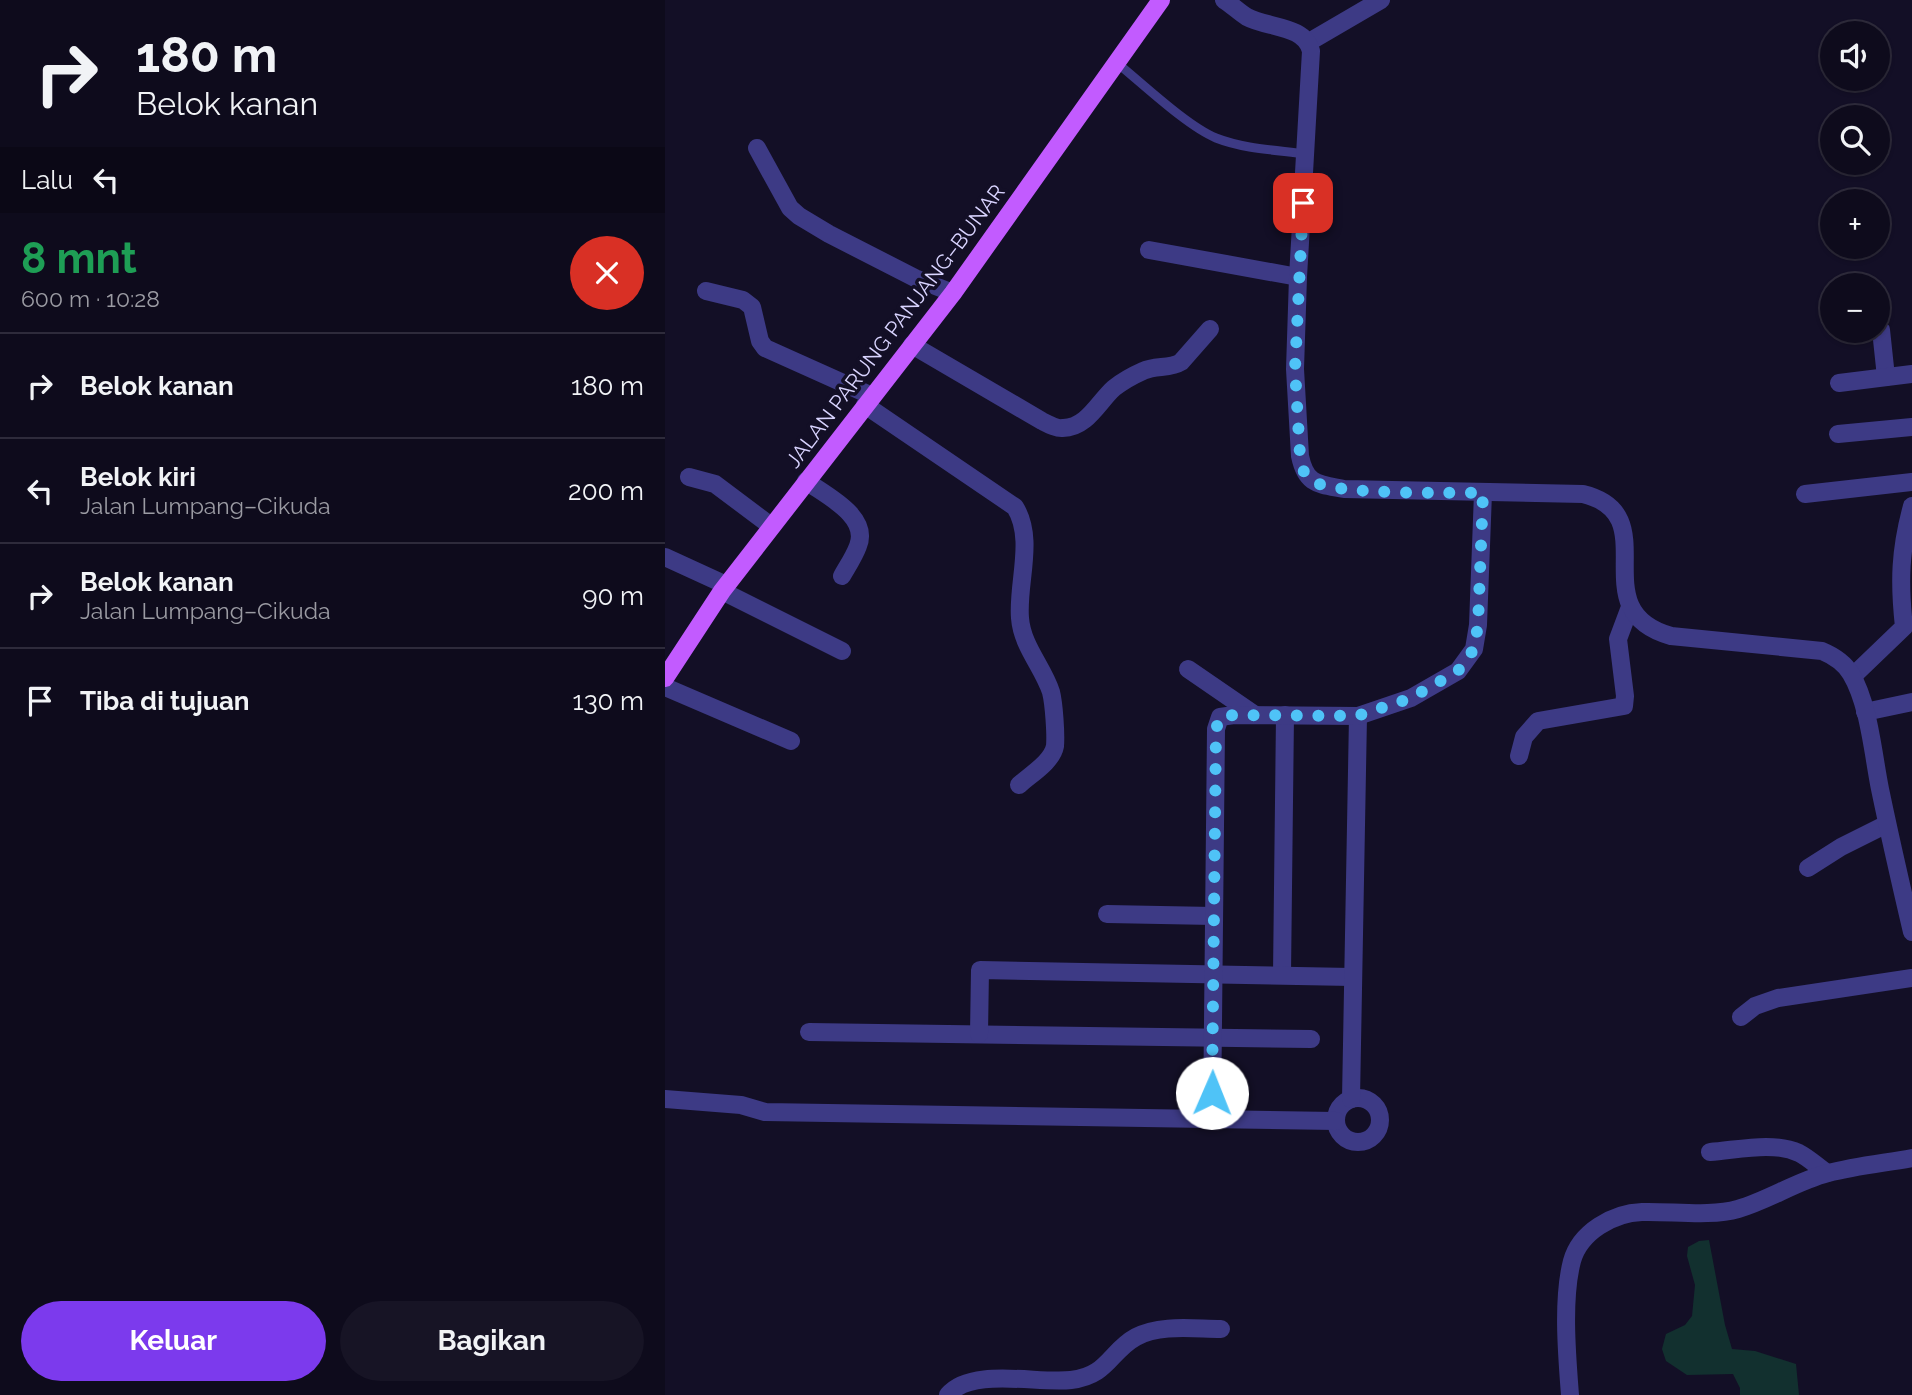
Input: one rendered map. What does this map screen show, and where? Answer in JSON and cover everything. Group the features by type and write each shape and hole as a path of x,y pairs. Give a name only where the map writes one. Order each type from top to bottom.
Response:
{"main road":[{"name":"JALAN PARUNG PANJANG–BUNAR","path":"665,678 724,588 953,293 1161,0"}],"street":[{"path":"1224,0 1247,17 1301,35 1309,42 1311,51 1298,276 1296,394 1300,456 1302,469 1308,478 1319,484 1344,489 1583,494 1596,497 1613,508 1621,521 1626,544 1625,593 1630,607 1640,620 1656,632 1671,636 1822,651 1839,660 1853,676 1865,712 1912,932"},
{"path":"1309,42 1381,0"},
{"path":"757,148 790,208 799,216 902,271 953,293"},
{"path":"1149,250 1298,276"},
{"path":"706,291 743,300 752,307 760,341 765,348 869,400 1016,508 1024,533 1020,619 1028,649 1051,693 1055,737 1055,748 1049,759 1019,785"},
{"path":"912,345 1042,421 1062,429 1087,418 1115,387 1137,374 1148,368 1181,362 1210,329"},
{"path":"1882,343 1886,377"},
{"path":"1839,383 1912,374"},
{"path":"1838,434 1912,428"},
{"path":"689,477 715,485 771,526"},
{"path":"806,481 855,520 860,535 859,545 842,576"},
{"path":"1805,494 1912,482"},
{"path":"1212,1120 1216,729 1220,717 1357,716 1411,698 1458,671 1474,649 1478,625 1483,493"},
{"path":"1853,676 1908,627 1900,588 1907,557 1912,506"},
{"path":"665,557 842,651"},
{"path":"1519,756 1524,737 1538,721 1624,706 1618,639 1630,607"},
{"path":"1188,669 1255,715"},
{"path":"665,687 791,741"},
{"path":"1865,712 1912,702"},
{"path":"1282,975 1285,715"},
{"path":"1351,1099 1357,716"},
{"path":"1808,868 1841,847 1887,824"},
{"path":"1107,914 1214,916"},
{"path":"979,1034 980,970 1352,977"},
{"path":"1741,1017 1755,1006 1778,998 1912,978"},
{"path":"809,1032 1311,1039"},
{"path":"665,1099 741,1105 765,1112 1336,1121"},
{"path":"1351,1099 1366,1099 1380,1115 1378,1130 1367,1140 1353,1141 1341,1134 1336,1121 1339,1108 1351,1099"},
{"path":"1710,1152 1771,1147 1790,1150 1802,1154 1827,1173"},
{"path":"1570,1395 1567,1358 1568,1283 1573,1259 1582,1242 1599,1226 1615,1217 1638,1212 1737,1209 1827,1173 1912,1157"},
{"path":"948,1395 954,1388 988,1378 1074,1380 1101,1370 1133,1338 1144,1333 1161,1329 1221,1329"}],"lane":[{"path":"1117,64 1198,128 1214,137 1235,144 1307,154"}],"green space":[{"path":"1709,1240 1732,1349 1755,1351 1796,1364 1799,1395 1740,1395 1740,1388 1733,1374 1687,1375 1666,1361 1662,1349 1666,1334 1685,1325 1692,1316 1695,1285 1687,1256 1688,1247 1699,1241"}],"route":[{"path":"1212,1093 1216,729 1220,717 1357,716 1411,698 1458,671 1474,649 1478,625 1483,493 1344,489 1319,484 1308,478 1302,469 1295,369 1303,203"}]}
